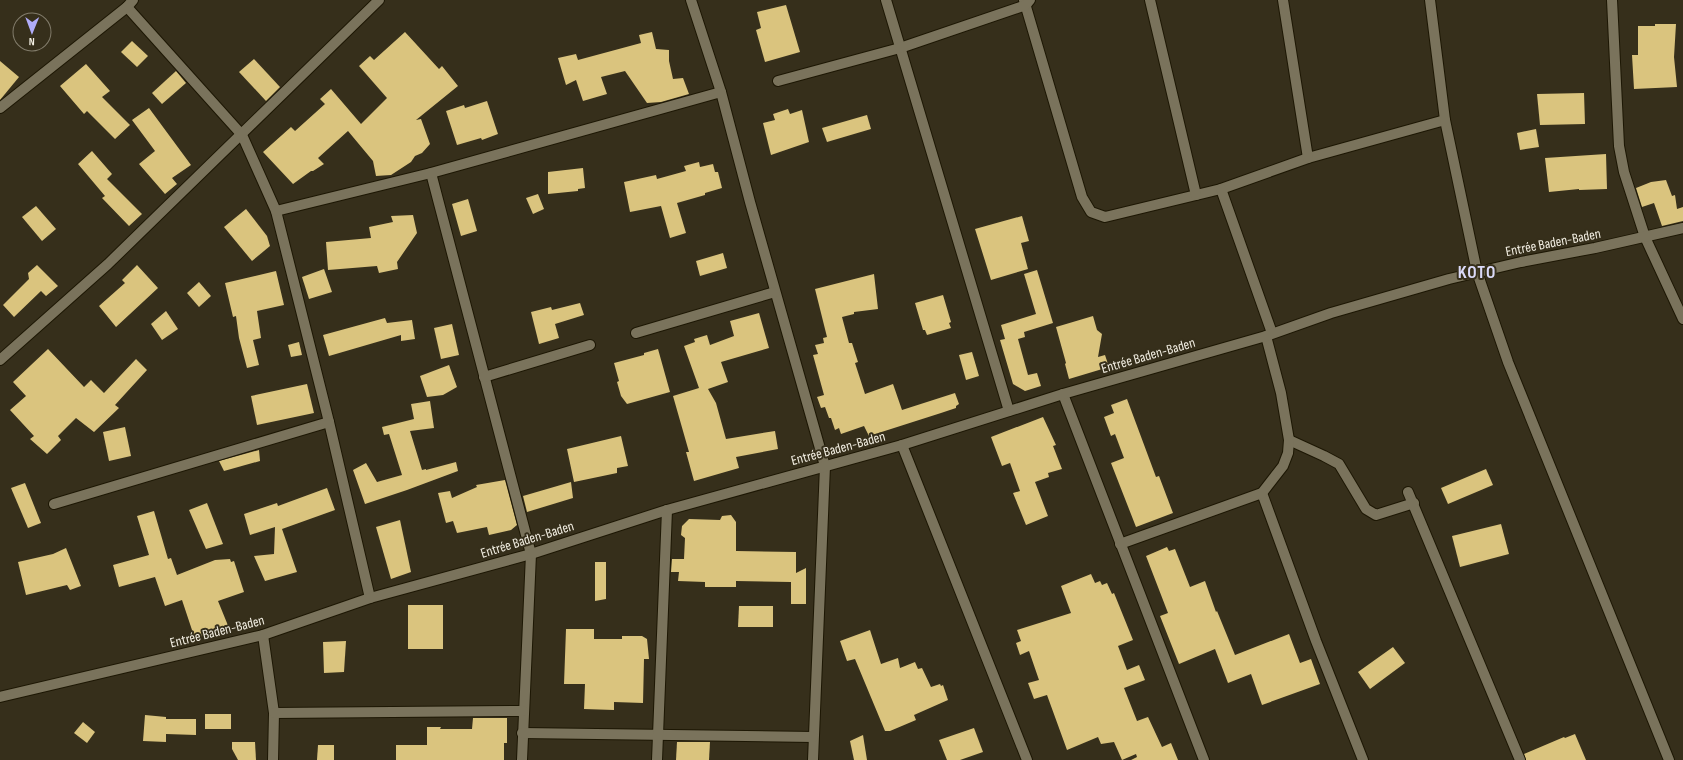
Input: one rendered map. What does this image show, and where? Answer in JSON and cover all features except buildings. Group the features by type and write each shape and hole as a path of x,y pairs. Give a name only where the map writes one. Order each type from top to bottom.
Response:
{"street":[{"path":"0,360 108,264 242,135 352,24 379,0"},
{"path":"691,0 721,92 775,292 825,466 813,760"},
{"path":"886,0 1009,411"},
{"path":"1150,0 1196,196"},
{"path":"1283,0 1308,158"},
{"path":"1430,0 1445,120 1477,272 1508,362 1669,760"},
{"path":"1612,0 1619,146 1624,172 1645,237 1683,319"},
{"path":"778,81 900,48 1027,2 1082,197 1091,212 1105,217 1221,189 1308,158 1445,120"},
{"path":"0,108 130,3 242,135 276,211 329,422 370,598"},
{"path":"276,211 431,173 721,92"},
{"path":"431,173 531,554 522,760"},
{"path":"1120,544 1262,493 1283,466 1288,453 1289,440 1269,335 1221,189"},
{"name":"Entrée Baden-Baden","path":"0,697 263,635 370,598 531,554 667,510 902,446 1063,394 1269,335 1331,313 1477,272 1683,228"},
{"path":"636,333 775,292"},
{"path":"484,377 590,346"},
{"path":"1063,394 1204,760"},
{"path":"54,504 329,422"},
{"path":"1289,440 1339,464 1366,509 1370,513 1376,515 1414,503"},
{"path":"902,446 1027,760"},
{"path":"1408,492 1414,503 1520,760"},
{"path":"1262,493 1316,641 1363,760"},
{"path":"657,760 667,510"},
{"path":"263,635 274,712 273,760"},
{"path":"274,712 523,711"},
{"path":"522,733 813,737"}],"district":[{"name":"KOTO","path":"1477,272"}]}
